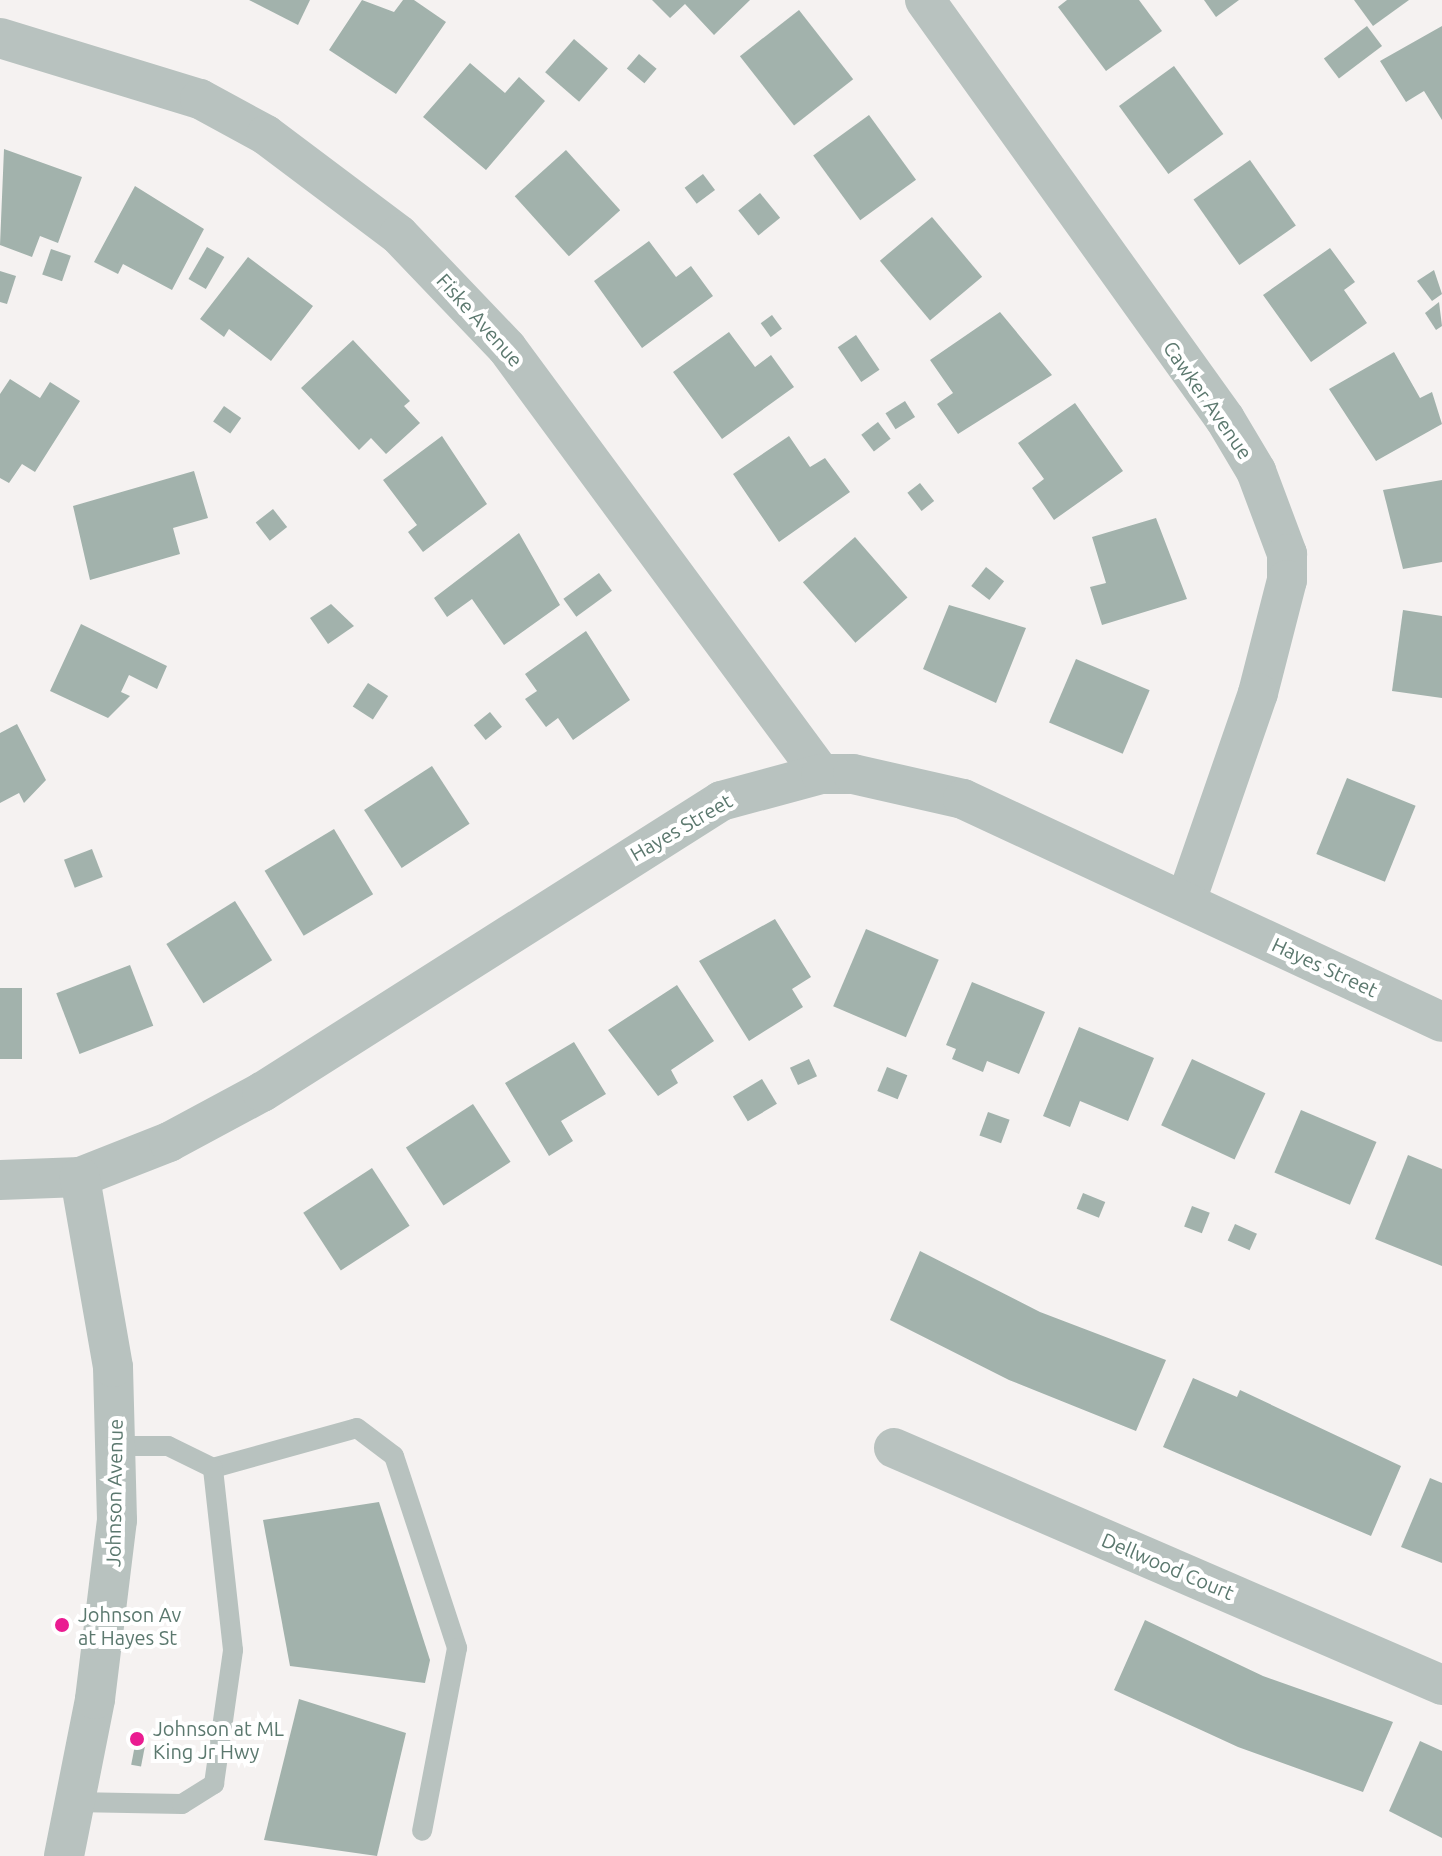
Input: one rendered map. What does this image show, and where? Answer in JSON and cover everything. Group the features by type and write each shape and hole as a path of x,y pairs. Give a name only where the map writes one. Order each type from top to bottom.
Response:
{"street":[{"name":"Cawker Avenue","path":"925,0 1225,419 1256,471 1287,554 1287,580 1258,693 1186,901"},
{"name":"Fiske Avenue","path":"0,38 200,99 266,135 399,235 507,348 821,774"},
{"name":"Hayes Street","path":"0,1180 80,1177 169,1142 262,1092 721,801 821,774 853,774 963,799 1442,1022"},
{"name":"Johnson Avenue","path":"64,1856 109,1604 118,1446 113,1367 80,1177"},
{"name":"Dellwood Court","path":"894,1448 1442,1685"}],"lane":[{"path":"118,1446 168,1446 213,1468 357,1428 394,1456 457,1648 422,1831"},
{"path":"73,1802 182,1804 214,1784 233,1650 213,1468"}],"building":[{"path":"249,0 310,0 298,25"},
{"path":"362,0 394,12 403,0 414,0 446,22 396,94 329,50"},
{"path":"652,0 750,0 714,35 685,4 670,18"},
{"path":"1067,0 1139,0 1162,31 1106,71 1058,7"},
{"path":"1204,0 1239,0 1216,17"},
{"path":"1354,0 1409,0 1373,26"},
{"path":"799,10 853,79 794,126 740,56"},
{"path":"1367,26 1382,46 1339,78 1324,58"},
{"path":"1442,26 1442,120 1424,91 1406,102 1380,61"},
{"path":"574,39 608,69 579,102 545,72"},
{"path":"639,54 657,69 644,83 627,69"},
{"path":"470,63 505,93 519,77 545,101 486,170 423,117"},
{"path":"1174,66 1223,134 1168,174 1119,106"},
{"path":"869,115 916,180 860,220 813,156"},
{"path":"4,149 82,177 58,243 40,236 32,257 0,245"},
{"path":"566,150 620,210 569,256 515,196"},
{"path":"1250,160 1296,226 1239,265 1193,200"},
{"path":"703,174 715,190 697,204 685,188"},
{"path":"135,186 204,229 172,290 123,264 118,274 94,262"},
{"path":"760,193 780,218 758,235 738,211"},
{"path":"932,217 982,277 930,320 880,261"},
{"path":"649,241 676,277 691,266 713,296 642,348 594,281"},
{"path":"207,247 224,257 206,289 189,279"},
{"path":"1330,248 1355,282 1344,290 1367,323 1311,362 1263,295"},
{"path":"51,249 71,256 62,281 42,275"},
{"path":"248,257 313,306 271,361 229,329 224,337 200,319"},
{"path":"1434,270 1442,294 1432,301 1417,281"},
{"path":"0,271 16,276 7,304 0,302"},
{"path":"1439,302 1442,326 1436,330 1425,313"},
{"path":"1000,312 1052,375 958,434 937,404 953,393 930,360"},
{"path":"772,315 782,329 771,337 761,323"},
{"path":"729,332 755,367 771,355 794,387 722,439 673,372"},
{"path":"856,335 879,370 861,382 838,347"},
{"path":"353,340 410,401 404,406 420,423 386,454 371,438 359,450 301,388"},
{"path":"1394,352 1420,398 1432,392 1442,424 1376,461 1329,389"},
{"path":"10,379 40,398 50,382 80,401 35,472 22,464 9,483 0,478 0,394"},
{"path":"905,401 915,417 896,429 885,413"},
{"path":"1075,403 1123,471 1054,520 1032,488 1044,479 1018,443"},
{"path":"224,406 241,418 230,434 213,422"},
{"path":"878,422 891,439 874,451 861,435"},
{"path":"442,436 487,504 423,552 408,532 417,525 383,480"},
{"path":"789,436 810,467 825,458 850,492 779,542 733,474"},
{"path":"194,471 208,518 173,528 180,554 90,580 73,506"},
{"path":"1442,480 1442,562 1403,569 1383,490"},
{"path":"920,483 934,501 922,511 907,493"},
{"path":"273,509 287,527 270,541 256,523"},
{"path":"1156,518 1187,599 1102,625 1090,587 1106,583 1092,537"},
{"path":"519,533 560,605 504,645 472,599 447,617 434,598"},
{"path":"855,537 907,597 855,643 803,582"},
{"path":"986,567 1004,581 989,600 971,586"},
{"path":"599,573 612,591 576,617 563,599"},
{"path":"331,604 354,626 328,644 310,618"},
{"path":"949,605 1026,628 996,703 923,669"},
{"path":"1403,610 1442,616 1442,698 1392,691"},
{"path":"81,624 167,666 157,689 129,675 121,692 130,696 108,718 50,691"},
{"path":"586,631 630,700 573,740 558,718 546,727 525,699 537,691 525,674"},
{"path":"1076,659 1150,690 1123,754 1049,723"},
{"path":"368,683 388,696 373,720 353,706"},
{"path":"490,712 502,727 486,740 474,725"},
{"path":"17,724 46,780 24,803 19,793 0,803 0,733"},
{"path":"432,766 470,824 402,868 364,810"},
{"path":"1347,778 1416,806 1385,882 1316,854"},
{"path":"334,829 373,894 304,936 265,871"},
{"path":"92,849 103,877 75,888 64,860"},
{"path":"235,901 272,960 203,1003 166,944"},
{"path":"775,919 811,977 792,989 803,1007 749,1041 699,961"},
{"path":"866,929 939,960 906,1037 833,1006"},
{"path":"130,965 153,1026 80,1054 56,993"},
{"path":"972,982 1045,1012 1019,1074 987,1061 983,1072 952,1059 956,1049 946,1045"},
{"path":"677,985 714,1041 671,1070 678,1083 658,1096 608,1030"},
{"path":"0,988 22,988 22,1059 0,1059"},
{"path":"1079,1027 1154,1058 1128,1121 1080,1101 1070,1127 1043,1116"},
{"path":"574,1042 606,1094 561,1121 573,1141 549,1156 505,1083"},
{"path":"809,1059 817,1076 798,1085 790,1068"},
{"path":"1192,1059 1265,1093 1235,1159 1161,1125"},
{"path":"887,1067 907,1075 898,1099 877,1091"},
{"path":"762,1079 777,1104 748,1121 733,1097"},
{"path":"473,1104 511,1162 443,1205 406,1148"},
{"path":"1301,1110 1376,1142 1350,1205 1274,1173"},
{"path":"988,1112 1010,1120 1001,1143 979,1135"},
{"path":"1408,1155 1442,1169 1442,1266 1375,1239"},
{"path":"372,1168 410,1226 341,1271 303,1213"},
{"path":"1083,1193 1105,1202 1099,1218 1077,1209"},
{"path":"1192,1206 1210,1213 1202,1233 1184,1227"},
{"path":"1235,1224 1257,1234 1250,1250 1228,1240"},
{"path":"920,1251 1040,1312 1166,1360 1136,1431 1009,1380 890,1320"},
{"path":"1193,1378 1237,1397 1240,1390 1401,1466 1371,1536 1163,1447"},
{"path":"1430,1478 1442,1483 1442,1563 1401,1547"},
{"path":"379,1502 430,1660 425,1683 290,1666 263,1520"},
{"path":"1145,1620 1263,1676 1393,1722 1363,1792 1238,1747 1114,1690"},
{"path":"299,1699 406,1733 377,1856 264,1840"},
{"path":"1420,1741 1442,1751 1442,1838 1389,1811"},
{"path":"135,1745 145,1747 141,1767 131,1765"}],"place":[{"name":"Johnson Av at Hayes St","path":"62,1625"},
{"name":"Johnson at ML King Jr Hwy","path":"137,1739"}]}
